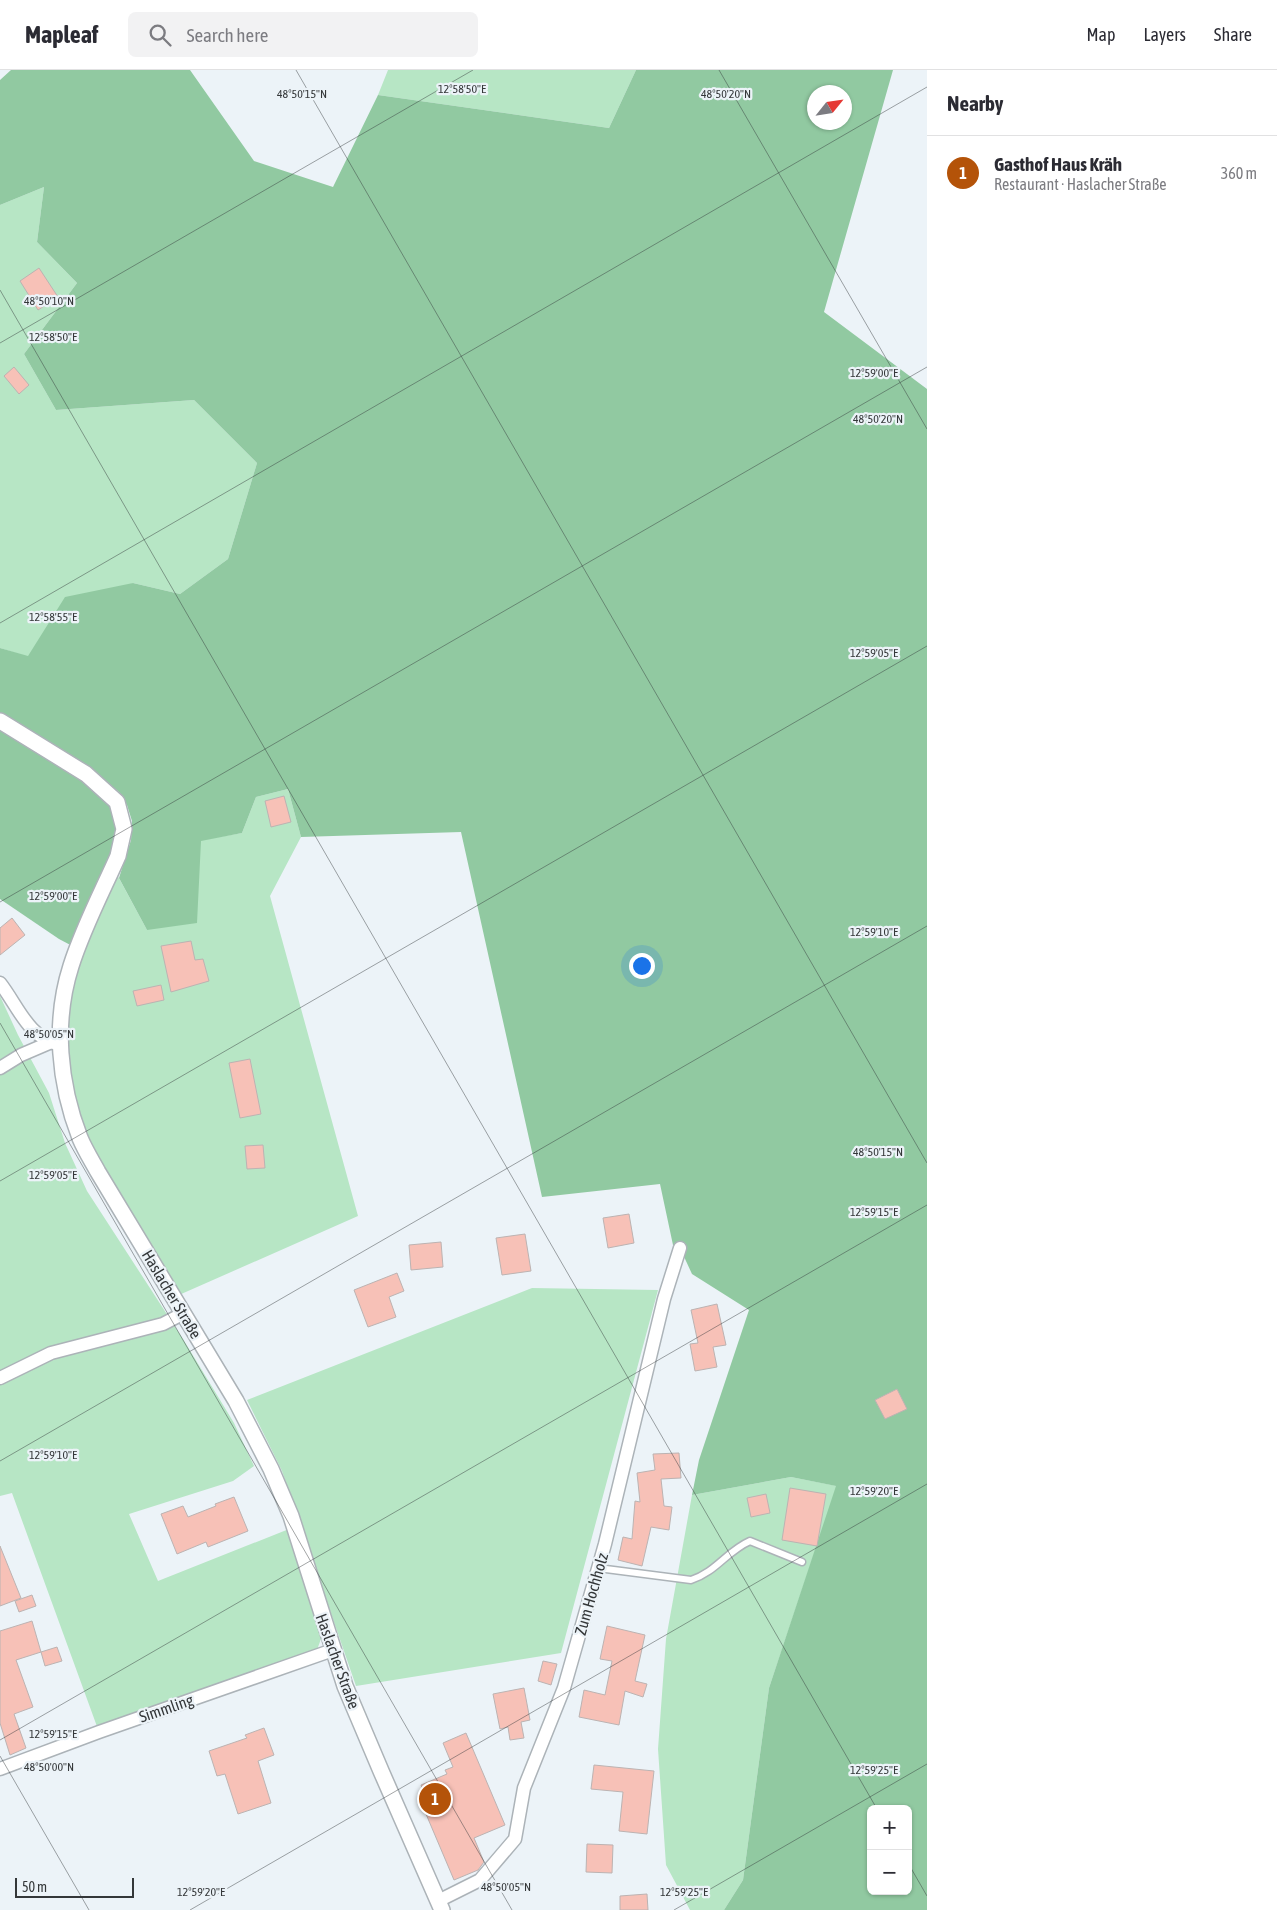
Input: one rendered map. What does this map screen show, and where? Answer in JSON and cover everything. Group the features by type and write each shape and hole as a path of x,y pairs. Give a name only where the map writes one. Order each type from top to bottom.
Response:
{"street":[{"name":"Haslacher Straße","path":"0,722 86,774 117,802 122,817 123,835 118,856 71,966 62,1015 54,1044 70,1110 81,1140 98,1172 249,1424 282,1492 333,1650 381,1771 440,1905"},
{"path":"0,983 25,1022 34,1032 54,1044"},
{"path":"0,1068 21,1055 54,1044"},
{"name":"Zum Hochholz","path":"440,1905 480,1880 515,1839 524,1788 564,1688 598,1568 644,1388 664,1299 680,1248"},
{"path":"0,1378 51,1352 163,1324 184,1313"},
{"name":"Simmling","path":"1,1765 333,1650"}],"lane":[{"path":"598,1568 691,1580 705,1575 740,1546 750,1541 802,1562"}],"green space":[{"path":"11,70 190,70 254,161 333,187 378,95 609,128 636,70 893,70 824,312 927,389 927,1910 724,1910 743,1880 769,1688 836,1486 791,1477 692,1495 699,1460 749,1310 692,1274 680,1248 673,1245 660,1184 542,1197 461,832 301,837 288,789 256,797 242,833 201,841 197,923 147,930 119,878 131,840 132,821 127,805 119,792 88,768 0,716 0,648 28,656 65,597 133,583 180,594 228,559 257,463 194,400 56,410 24,354 77,283 37,242 44,187 0,205 0,80"},
{"path":"388,70 636,70 609,128 378,95"},
{"path":"44,187 37,242 77,283 24,354 56,410 194,400 257,463 228,559 180,594 133,583 41,638 28,657 0,648 0,205"},
{"path":"0,729 92,784 112,804 121,829 78,949 59,939 0,899"},
{"path":"288,789 301,837 270,896 358,1216 179,1295 82,1130 73,1088 68,1046 68,1026 73,984 86,940 114,869 147,930 201,840 242,833 256,797"},
{"path":"0,996 18,1035 49,1093 65,1143 87,1191 183,1339 234,1423 254,1466 233,1481 129,1514 158,1581 289,1529 322,1636 317,1650 99,1732 12,1493 0,1496"},
{"path":"532,1288 658,1290 561,1653 356,1686 282,1471 247,1400"},
{"path":"791,1477 837,1486 769,1688 743,1880 724,1910 690,1910 666,1865 658,1749 666,1639 692,1495"}],"building":[{"path":"39,268 58,297 38,310 20,281"},
{"path":"14,367 29,385 19,394 4,376"},
{"path":"284,796 291,822 271,827 265,801"},
{"path":"12,918 25,935 0,955 0,928"},
{"path":"191,941 195,960 203,959 209,981 171,992 161,946"},
{"path":"161,985 164,1000 137,1006 133,991"},
{"path":"250,1059 261,1114 240,1118 229,1063"},
{"path":"263,1145 265,1168 247,1169 245,1146"},
{"path":"629,1214 634,1243 608,1248 603,1218"},
{"path":"525,1234 531,1271 502,1275 496,1238"},
{"path":"441,1242 443,1267 411,1270 409,1245"},
{"path":"397,1273 404,1291 389,1297 396,1317 368,1327 354,1290"},
{"path":"717,1304 726,1345 713,1347 717,1367 695,1371 690,1344 698,1343 691,1310"},
{"path":"897,1389 907,1409 885,1419 875,1400"},
{"path":"679,1453 681,1478 661,1479 664,1506 672,1507 669,1530 651,1527 642,1566 618,1560 623,1537 632,1539 635,1501 640,1502 637,1473 655,1470 653,1454"},
{"path":"790,1488 826,1494 817,1546 782,1540"},
{"path":"766,1494 770,1513 751,1517 747,1498"},
{"path":"234,1497 248,1531 208,1547 206,1542 177,1554 161,1514 183,1506 188,1517"},
{"path":"0,1546 21,1598 0,1606"},
{"path":"32,1595 36,1606 19,1612 15,1601"},
{"path":"32,1621 41,1652 16,1660 33,1707 14,1714 26,1748 10,1755 0,1723 0,1631"},
{"path":"607,1626 645,1635 635,1681 647,1684 643,1697 625,1691 619,1725 579,1717 584,1690 605,1695 612,1661 600,1659"},
{"path":"57,1647 62,1661 45,1666 41,1652"},
{"path":"543,1661 557,1664 551,1685 538,1681"},
{"path":"524,1688 530,1720 521,1722 524,1738 510,1740 508,1727 500,1729 493,1694"},
{"path":"264,1728 274,1755 258,1761 271,1803 238,1814 225,1774 217,1776 209,1751 247,1738 245,1735"},
{"path":"466,1733 505,1825 474,1838 484,1862 478,1870 454,1880 426,1814 432,1812 421,1785 447,1774 445,1770 453,1767 443,1743"},
{"path":"594,1765 654,1771 647,1834 619,1831 623,1792 591,1789"},
{"path":"587,1844 613,1845 612,1873 586,1872"},
{"path":"647,1894 648,1910 620,1910 620,1896"}],"place":[{"name":"Gasthof Haus Kräh","path":"435,1799"}]}
